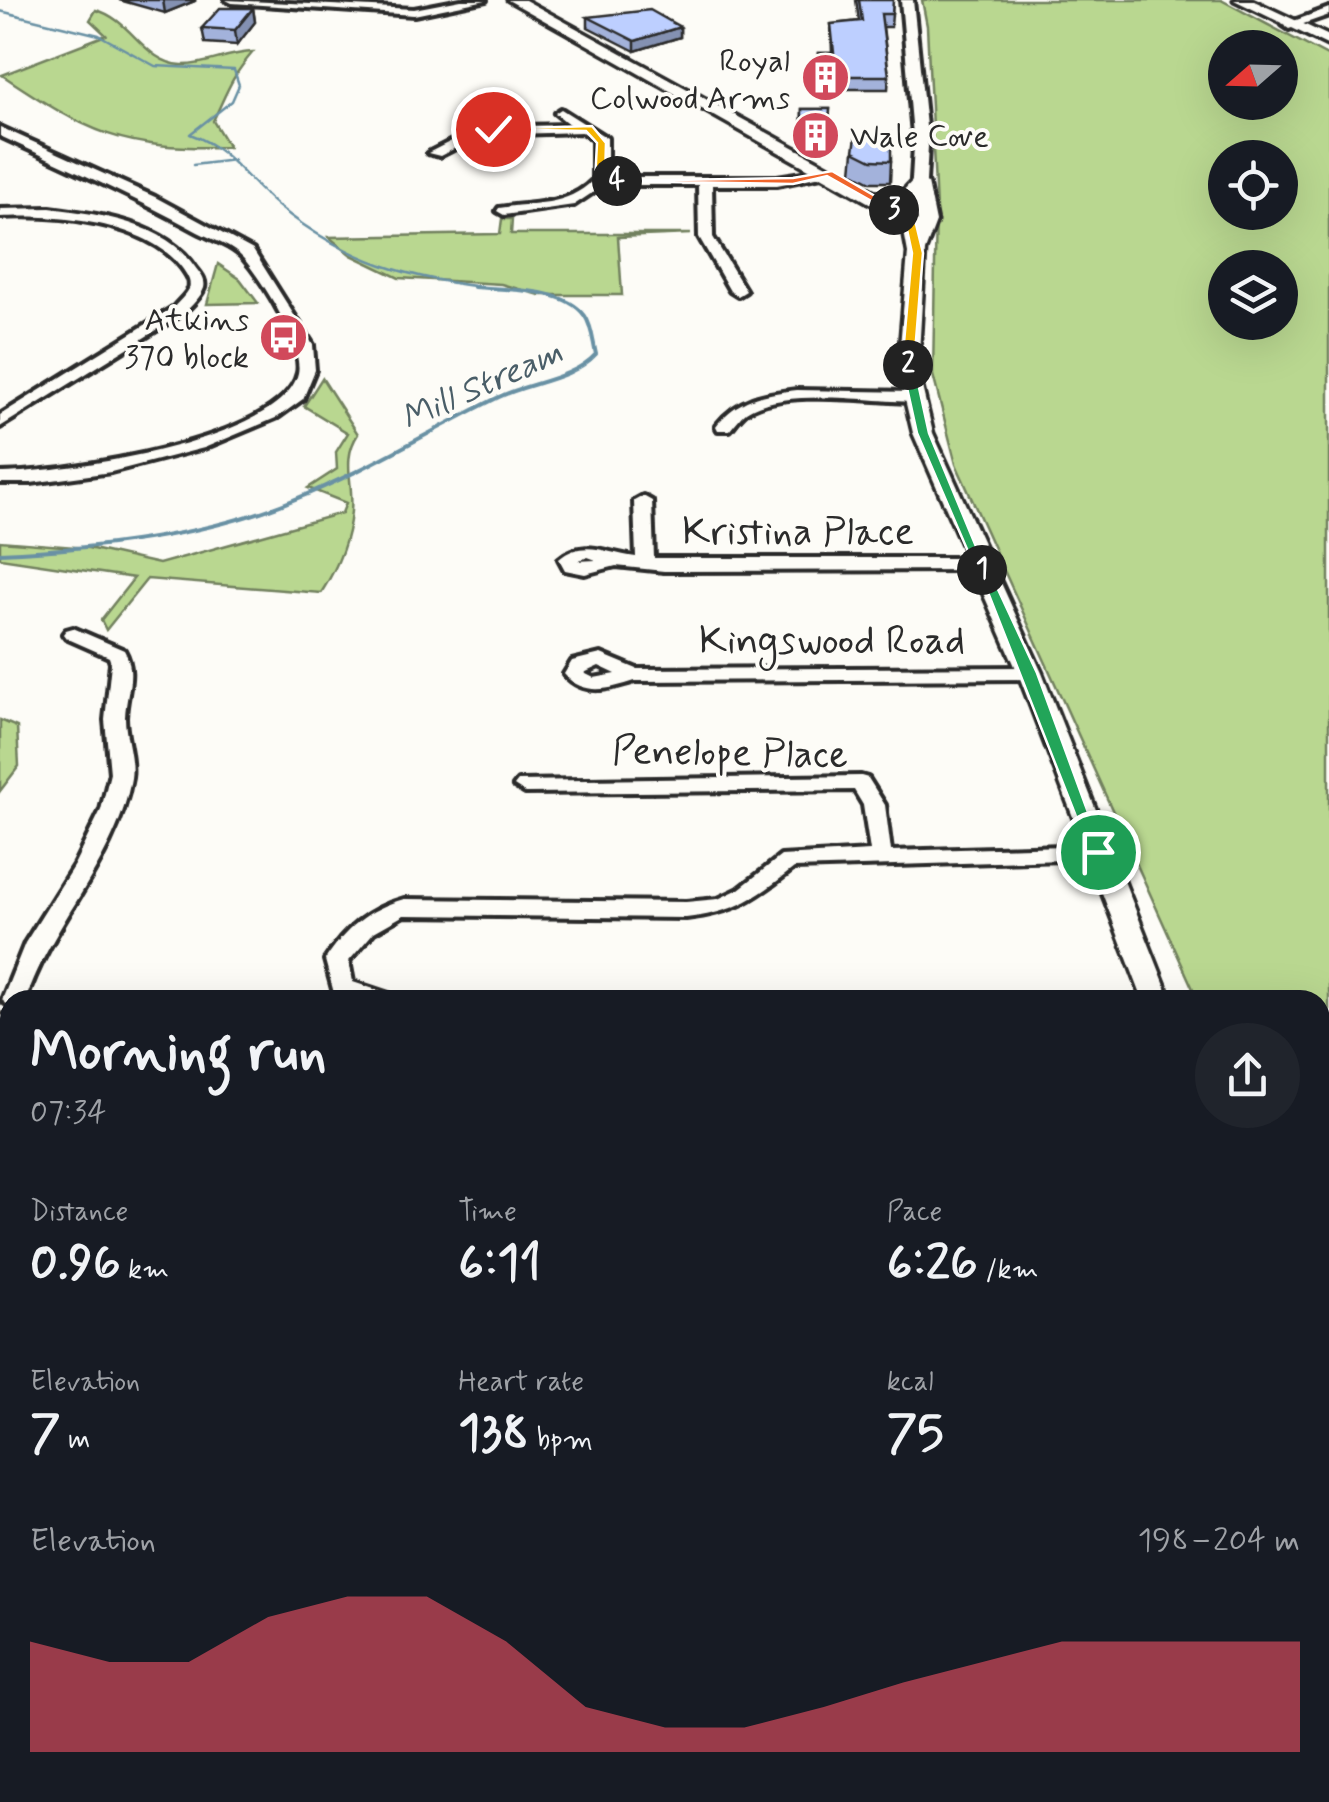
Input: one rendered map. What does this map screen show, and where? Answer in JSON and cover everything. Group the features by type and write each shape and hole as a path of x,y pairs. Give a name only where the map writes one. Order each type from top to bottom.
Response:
{"main road":[{"path":"515,0 896,211 911,224 917,253"},
{"path":"528,0 554,19"},
{"path":"1241,0 1329,42"},
{"path":"879,201 907,196 920,182"},
{"path":"920,182 927,222 917,253 908,339 912,397 938,476 1030,673 1153,990"}],"street":[{"path":"232,0 414,12 480,0"},
{"path":"896,211 914,203 920,182 921,146 906,0"},
{"path":"1289,25 1329,11"},
{"path":"561,113 588,128 602,143 600,181"},
{"path":"435,153 463,136 493,129 588,128"},
{"path":"0,131 150,200 248,253 298,331 308,358 297,396 240,430 56,477 0,478"},
{"path":"504,210 576,200 600,181 793,181 829,173"},
{"path":"705,182 706,237 738,291"},
{"path":"0,212 51,210 99,217 184,260 198,280 196,290 179,310 0,422"},
{"path":"724,426 741,408 757,402 805,396 912,397"},
{"path":"643,501 645,564"},
{"name":"Kristina Place","path":"616,560 645,564 980,564"},
{"path":"17,990 30,953 88,860 120,780 115,721 125,670 118,654 73,634"},
{"name":"Kingswood Road","path":"634,675 1030,673"},
{"name":"Penelope Place","path":"525,786 861,783 874,805 881,855"},
{"path":"353,990 342,986 337,960 360,930 382,912 404,907 686,910 722,906 747,894 789,861 881,855 1098,852"}],"green space":[{"path":"922,0 1221,0 1278,30 1208,30 1208,120 1298,120 1298,41 1329,57 1329,990 1193,990 956,464 933,375 936,208 927,26"},
{"path":"96,10 119,22 157,57 169,62 191,65 253,52 234,78 213,121 229,147 160,145 108,134 59,111 2,75 106,35 90,20"},
{"path":"502,219 512,219 511,234 691,234 618,237 622,295 540,295 501,284 399,278 351,255 329,237 500,234"},
{"path":"218,264 240,279 258,303 207,304"},
{"path":"322,378 358,434 349,462 348,533 321,593 147,579 106,630 101,620 134,578 0,558 0,541 88,548 159,564 342,513 346,503 308,488 337,469 336,452 348,433 304,406"},
{"path":"0,720 17,727 19,766 0,791"}],"building":[{"path":"859,0 893,0 892,14 881,14 889,76 822,76 818,53 834,53 831,24 862,21"},
{"path":"220,8 253,8 235,30 202,28"},
{"path":"650,10 680,27 635,41 588,17"},
{"path":"802,109 830,109 828,134 802,128"},
{"path":"891,133 891,161 872,160 854,151 856,136"}],"waterway":[{"name":"Mill Stream","path":"0,11 99,35 155,66 234,70 239,85 232,101 190,134 231,160"},
{"path":"193,165 231,160"},
{"name":"Mill Stream","path":"231,160 303,225 355,254 437,280 498,289"},
{"name":"Mill Stream","path":"474,287 498,289"},
{"name":"Mill Stream","path":"0,553 149,539 259,513 346,477 499,397 575,370 596,354 591,329 576,307 550,295 498,289"}],"place":[{"name":"Royal Colwood Arms","path":"825,78"},
{"name":"Wale Cove","path":"815,135"},
{"name":"Atkins 370 block","path":"284,337"}],"route":[{"path":"493,129 588,128 602,143 600,181 793,181 829,173 896,211 911,224 917,253 908,339 912,397 938,476 1030,673 1098,852"}]}
